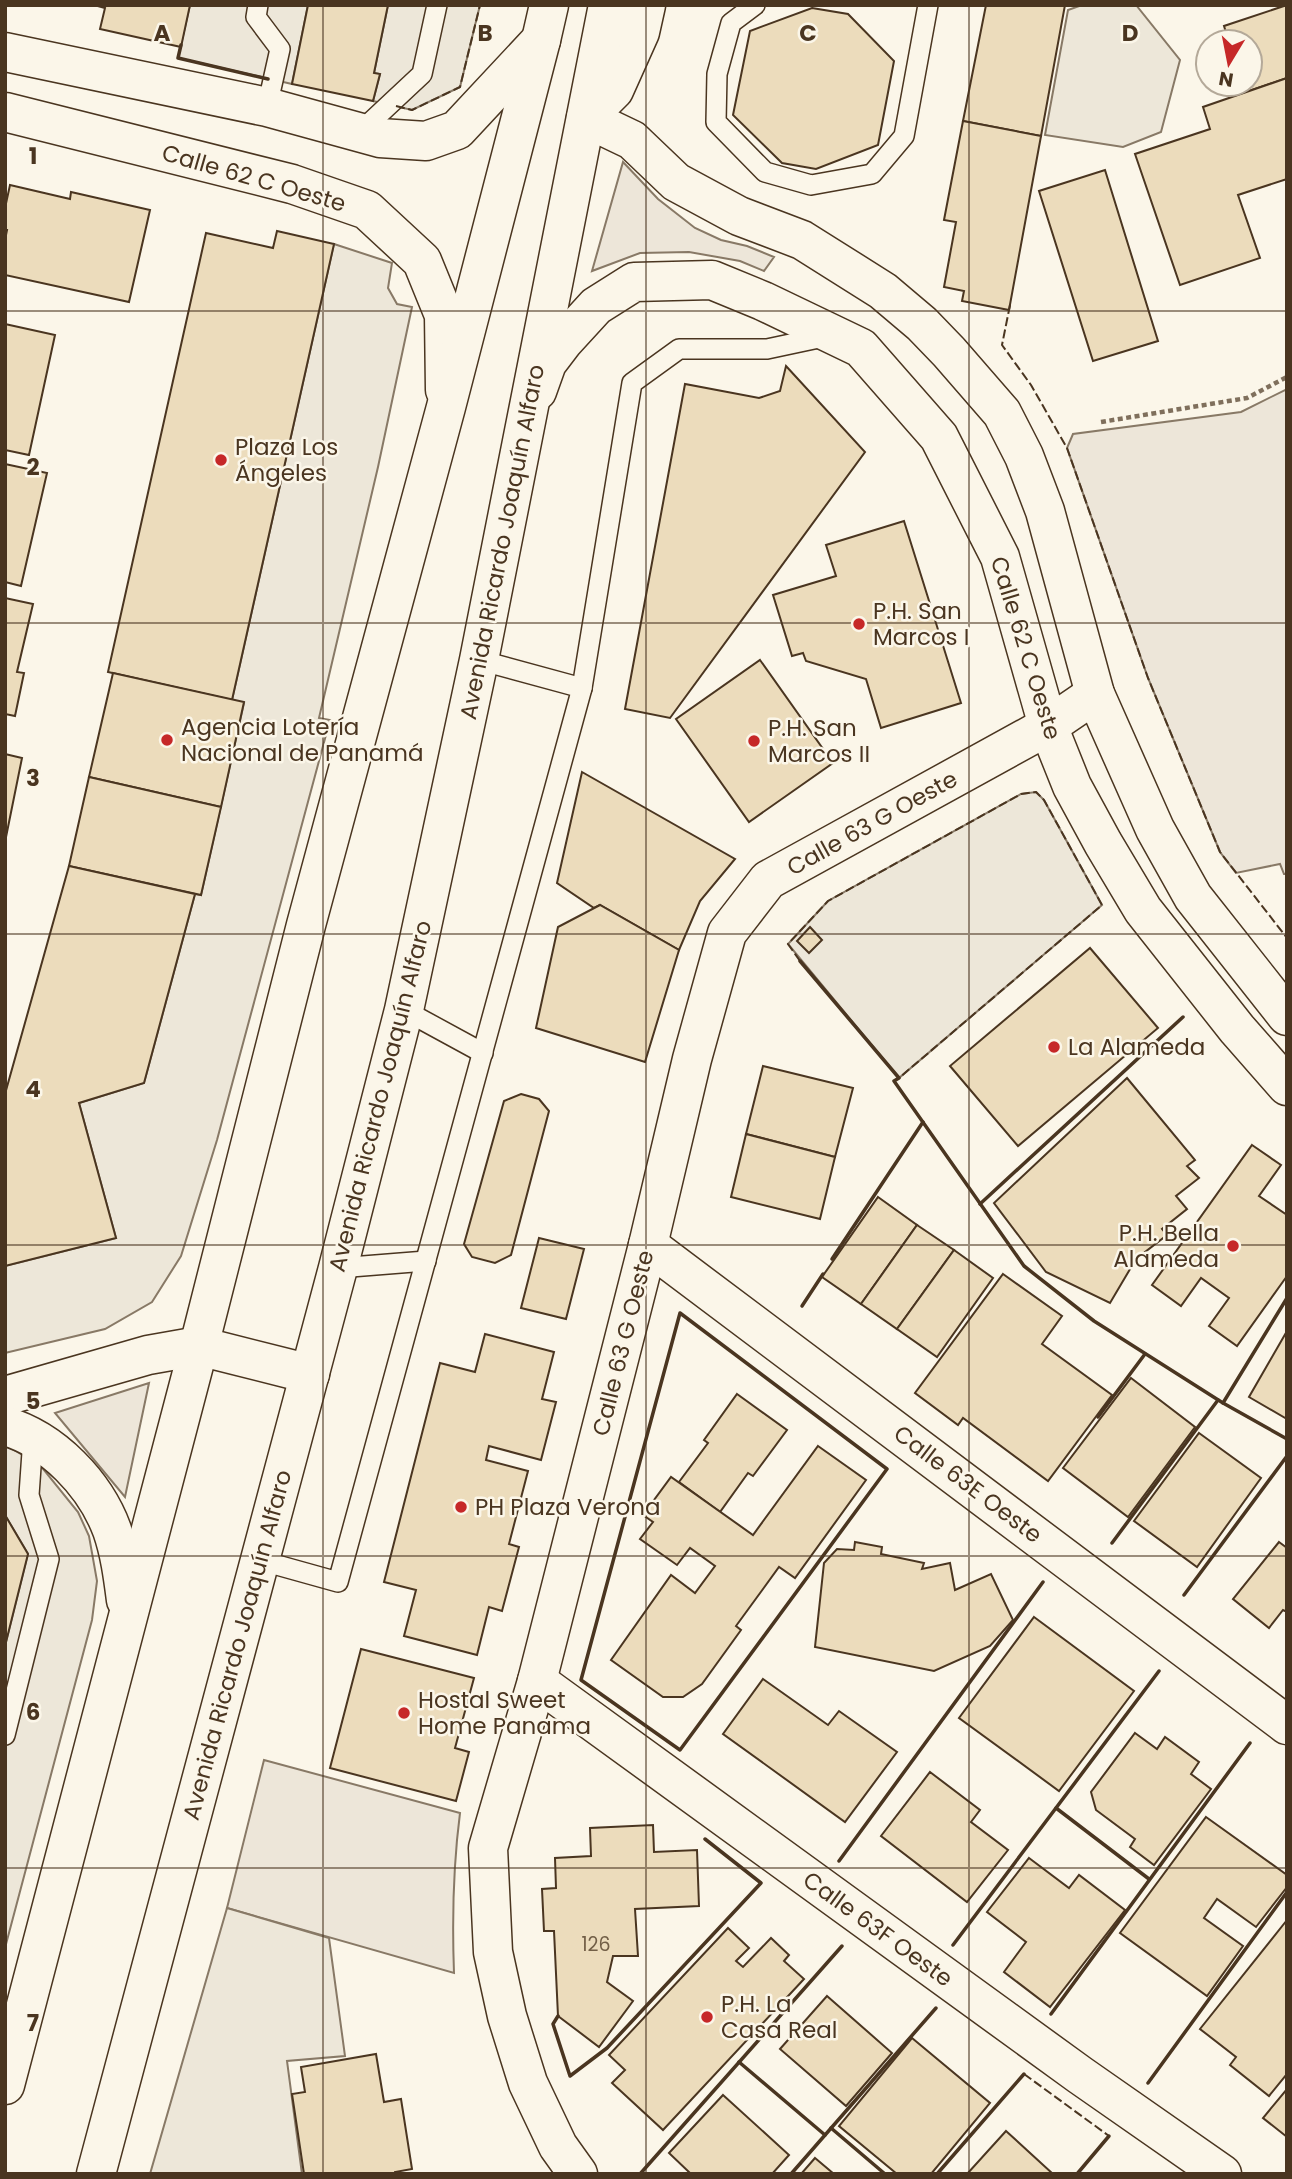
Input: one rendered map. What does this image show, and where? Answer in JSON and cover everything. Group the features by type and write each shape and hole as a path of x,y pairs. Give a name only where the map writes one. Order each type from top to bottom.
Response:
{"street":[{"name":"Avenida Ricardo Joaquín Alfaro","path":"96,2174 310,1374 404,1010 480,660 608,5"},
{"path":"646,5 640,32 614,90 586,118 632,140 676,182 739,216 802,240 883,291 922,324 1002,413 1024,456 1045,511 1095,694 1156,830 1192,897 1287,1016"},
{"path":"5,52 267,107 380,138 426,141 457,130 540,17"},
{"path":"5,2085 11,2039 128,1617 306,925 446,407 540,17"},
{"name":"Calle 62 C Oeste","path":"5,113 292,184 367,211 422,261 444,315 446,407"},
{"name":"Calle 62 C Oeste","path":"526,418 547,363 563,342 596,306 634,282 712,280 861,348 939,438 1000,557 1048,726 1072,786 1103,843 1143,910 1237,1029 1287,1086"},
{"name":"Calle 63 G Oeste","path":"578,2174 558,2146 528,2083 507,2016 493,1952 488,1848 537,1681 648,1245 692,1059 727,933 768,880 1048,726 1095,694"},
{"name":"Calle 63E Oeste","path":"648,1245 1287,1724"},
{"path":"5,1396 148,1355 199,1346 310,1374"},
{"path":"19,1432 53,1452 73,1469 100,1505 119,1554 128,1617"},
{"name":"Calle 63F Oeste","path":"537,1681 1080,2075 1222,2174"}],"lane":[{"path":"258,5 256,17 280,49 267,107"},
{"path":"360,132 422,74 437,5"},
{"path":"755,5 731,23 717,74 716,122 765,172 811,185 872,174 904,136 928,5"},
{"path":"259,1560 338,1582 582,688 632,383 679,349 767,349 834,335"},
{"path":"480,660 582,688"},
{"path":"404,1010 482,1053"},
{"path":"338,1268 426,1261"},
{"path":"5,1735 49,1559 29,1495 19,1432"}],"path":[{"path":"1101,422 1247,398 1287,377"}],"shaded area":[{"path":"190,5 308,5 292,84 178,58"},
{"path":"388,5 480,5 460,87 412,110 373,101 380,74 374,73"},
{"path":"1082,5 1136,5 1180,60 1161,132 1123,147 1045,135 1068,10"},
{"path":"623,162 658,199 695,228 721,240 747,246 774,257 764,271 740,261 689,252 640,253 592,271"},
{"path":"334,244 392,263 388,288 397,304 412,307 378,467 319,718 330,720 217,1140 181,1256 152,1302 105,1329 5,1353 5,1266 116,1238 79,1103 144,1083 195,894 201,895 244,703 232,700"},
{"path":"1287,389 1287,874 1284,874 1280,864 1236,873 1220,852 1148,678 1067,448 1073,434 1241,412"},
{"path":"1036,792 1044,800 1102,905 899,1078 788,944 828,901 1021,794"},
{"path":"149,1383 125,1497 55,1413"},
{"path":"5,1445 40,1465 78,1512 89,1536 97,1581 92,1620 5,1948 5,1646 28,1554 5,1515"},
{"path":"264,1760 460,1813 454,1893 454,1973 227,1908"},
{"path":"227,1908 329,1938 345,2056 287,2061 302,2174 150,2174"}],"building":[{"path":"94,5 190,5 181,47 100,29 105,8"},
{"path":"308,5 388,5 374,73 380,74 373,101 292,84"},
{"path":"986,5 1065,5 1041,136 963,121"},
{"path":"1287,5 1287,78 1264,86 1264,28 1224,26"},
{"path":"812,8 848,14 894,61 878,145 816,169 782,163 733,115 750,31"},
{"path":"1287,78 1287,179 1238,195 1260,258 1180,285 1135,154 1210,129 1203,107 1229,98 1264,98 1264,86"},
{"path":"963,121 1041,136 1009,310 962,301 964,291 944,287 956,222 944,220"},
{"path":"1105,170 1158,341 1093,361 1039,191"},
{"path":"10,185 70,199 71,192 150,210 129,302 5,275 5,208"},
{"name":"Plaza Los Ángeles","path":"277,231 334,244 232,700 108,672 206,233 273,248"},
{"path":"5,324 55,335 29,455 5,450"},
{"path":"786,366 865,452 670,718 625,709 685,384 759,398 780,391"},
{"path":"5,464 47,473 21,586 5,582"},
{"name":"P.H. San Marcos I","path":"904,521 961,703 881,728 866,679 806,661 803,653 792,656 773,595 836,576 826,545"},
{"path":"5,598 33,604 17,672 24,673 15,716 5,714"},
{"name":"P.H. San Marcos II","path":"760,660 833,763 749,822 676,719"},
{"name":"Agencia Lotería Nacional de Panamá","path":"113,673 244,702 221,807 89,777"},
{"path":"5,754 22,758 5,842"},
{"path":"582,772 735,859 700,901 679,950 600,905 594,908 557,883"},
{"path":"89,777 221,807 201,895 69,866"},
{"path":"69,866 195,894 144,1083 79,1103 116,1238 5,1266 5,1094"},
{"path":"600,905 679,950 645,1062 536,1028 558,927"},
{"path":"810,927 822,940 809,953 797,941"},
{"name":"La Alameda","path":"1090,948 1158,1028 1018,1146 950,1066"},
{"path":"763,1066 853,1088 835,1157 746,1134"},
{"path":"1127,1078 1195,1160 1187,1166 1199,1178 1176,1196 1187,1209 1162,1229 1167,1235 1136,1259 1110,1303 1046,1272 994,1203"},
{"path":"521,1094 539,1099 549,1111 511,1255 495,1263 472,1257 464,1244 504,1101"},
{"path":"746,1134 835,1157 820,1219 731,1197"},
{"name":"P.H. Bella Alameda","path":"1252,1145 1281,1165 1259,1196 1287,1215 1287,1276 1237,1346 1209,1326 1229,1298 1201,1278 1181,1306 1152,1285"},
{"path":"878,1197 917,1225 861,1304 822,1277"},
{"path":"917,1225 954,1250 897,1329 861,1304"},
{"path":"539,1238 584,1249 566,1319 521,1308"},
{"path":"954,1250 993,1278 937,1357 897,1329"},
{"path":"1003,1274 1062,1316 1042,1344 1112,1395 1048,1481 963,1418 958,1425 915,1393"},
{"path":"1287,1331 1287,1419 1249,1397"},
{"name":"PH Plaza Verona","path":"485,1334 554,1352 542,1399 556,1402 541,1460 489,1446 486,1460 528,1471 509,1544 519,1547 502,1611 489,1607 477,1655 404,1636 416,1590 384,1582 440,1363 475,1372"},
{"path":"1131,1378 1195,1427 1128,1517 1063,1468"},
{"path":"737,1394 787,1430 753,1476 748,1473 720,1512 679,1482 708,1443 704,1440"},
{"path":"1199,1433 1261,1478 1197,1567 1134,1521"},
{"path":"818,1446 866,1480 795,1578 779,1567 736,1626 741,1630 702,1684 683,1697 663,1697 611,1660 671,1575 695,1593 715,1566 690,1548 677,1565 640,1539 653,1522 643,1515 671,1477 753,1535"},
{"path":"5,1515 28,1554 5,1646"},
{"path":"855,1542 882,1547 881,1554 924,1563 922,1569 950,1563 955,1590 991,1574 1013,1620 990,1646 934,1671 815,1647 824,1563 837,1549 854,1550"},
{"path":"1279,1542 1287,1548 1287,1612 1283,1610 1269,1628 1233,1599"},
{"path":"1034,1617 1134,1691 1059,1791 959,1718"},
{"name":"Hostal Sweet Home Panama","path":"361,1649 474,1678 455,1748 469,1752 456,1801 330,1768"},
{"path":"763,1679 828,1725 839,1711 897,1752 845,1822 723,1734"},
{"path":"1135,1733 1157,1749 1165,1737 1199,1762 1191,1774 1211,1789 1154,1865 1130,1847 1135,1839 1096,1810 1091,1792"},
{"path":"930,1772 980,1810 971,1822 1008,1850 967,1902 881,1836"},
{"path":"1206,1817 1287,1875 1287,1887 1256,1927 1217,1899 1204,1918 1243,1946 1207,1996 1120,1933"},
{"path":"653,1825 654,1852 697,1850 699,1906 635,1909 638,1956 613,1956 607,1982 633,2001 599,2047 558,2016 554,1931 544,1931 542,1889 556,1888 555,1858 591,1856 590,1828"},
{"path":"1029,1858 1069,1888 1079,1875 1125,1910 1050,2007 1004,1972 1026,1942 987,1912"},
{"path":"1287,1920 1287,2074 1269,2096 1230,2065 1236,2057 1200,2029"},
{"name":"P.H. La Casa Real","path":"728,1928 749,1948 736,1961 743,1967 771,1938 789,1955 784,1961 804,1979 663,2130 612,2083 625,2070 609,2055"},
{"path":"827,1996 892,2053 846,2106 780,2049"},
{"path":"912,2038 990,2103 931,2174 897,2174 839,2126"},
{"path":"376,2054 384,2102 401,2099 412,2169 395,2174 304,2174 292,2094 305,2092 301,2067"},
{"path":"1287,2089 1287,2137 1263,2118"},
{"path":"723,2095 789,2155 772,2174 691,2174 669,2153"},
{"path":"1006,2131 1053,2174 967,2174"},
{"path":"815,2158 834,2174 801,2174"}],"fence":[{"path":"396,106 412,110 460,87 480,5"},
{"path":"1010,305 1002,345 1031,385 1067,448 1148,678 1220,852 1287,938"},
{"path":"800,961 788,944 828,901 1021,794 1036,792 1044,800 1102,905 899,1078"},
{"path":"1024,2074 1109,2136"}],"wall":[{"path":"181,45 178,58 268,79"},
{"path":"800,961 899,1078 894,1081 1024,1266 1094,1321 1223,1403 1287,1439"},
{"path":"980,1204 1183,1017"},
{"path":"832,1259 923,1122"},
{"path":"802,1306 823,1274"},
{"path":"1223,1403 1287,1298"},
{"path":"680,1313 887,1469 680,1750 581,1680 680,1313"},
{"path":"1098,1417 1145,1354"},
{"path":"1112,1543 1218,1400"},
{"path":"1184,1595 1287,1456"},
{"path":"839,1861 1043,1582"},
{"path":"953,1945 1159,1671"},
{"path":"1051,2014 1250,1743"},
{"path":"1056,1808 1149,1879"},
{"path":"558,2016 553,2024 570,2076 607,2048 761,1883 705,1839"},
{"path":"1148,2083 1287,1892"},
{"path":"640,2174 842,1946"},
{"path":"791,2174 936,2008"},
{"path":"739,2062 825,2135"},
{"path":"937,2174 1024,2074"},
{"path":"831,2128 885,2174"},
{"path":"1077,2174 1109,2136"}],"place":[{"name":"Plaza Los Ángeles","path":"221,460"},
{"name":"P.H. San Marcos I","path":"859,624"},
{"name":"Agencia Lotería Nacional de Panamá","path":"167,740"},
{"name":"P.H. San Marcos II","path":"754,741"},
{"name":"La Alameda","path":"1054,1047"},
{"name":"P.H. Bella Alameda","path":"1233,1246"},
{"name":"PH Plaza Verona","path":"461,1507"},
{"name":"Hostal Sweet Home Panama","path":"404,1713"},
{"name":"P.H. La Casa Real","path":"707,2017"}]}
